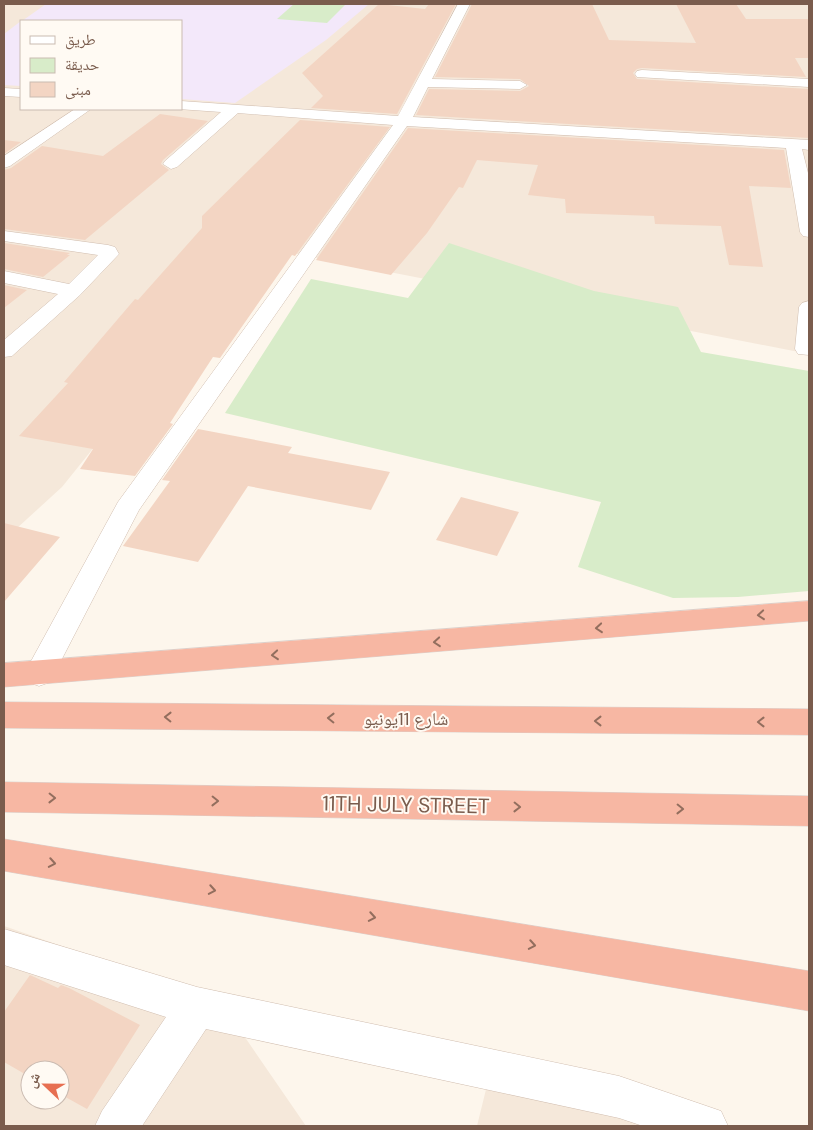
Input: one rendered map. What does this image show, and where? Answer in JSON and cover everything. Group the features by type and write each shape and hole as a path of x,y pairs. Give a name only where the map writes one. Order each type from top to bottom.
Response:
{"highway":[{"path":"4,675 40,674 809,611"},
{"name":"شارع 11يونيو","path":"4,715 809,722"},
{"name":"11TH JULY STREET","path":"4,797 809,811"},
{"path":"4,855 809,991"}],"street":[{"path":"40,674 128,508 403,121 464,4"},
{"path":"642,74 809,83"},
{"path":"424,83 520,85"},
{"path":"4,92 20,93"},
{"path":"182,105 403,121 801,144 801,177 809,232"},
{"path":"171,164 234,108"},
{"path":"4,163 83,110"},
{"path":"4,236 110,252 73,291 4,351"},
{"path":"4,277 73,291"},
{"path":"806,349 809,307"},
{"path":"4,948 197,1007 619,1097 706,1126"},
{"path":"117,1126 197,1007"}],"shaded area":[{"path":"4,4 809,4 809,354 256,246 62,487 4,540"},
{"path":"46,4 369,4 326,40 235,103 182,99 182,20 23,20"},
{"path":"20,22 20,86 4,85 4,34"},
{"path":"4,926 220,1001 306,1126 4,1126"},
{"path":"492,1065 667,1126 477,1126"}],"green space":[{"path":"294,4 346,4 327,23 277,19"},
{"path":"449,243 594,291 678,307 701,352 809,371 809,591 738,597 673,598 578,567 601,502 225,413 311,279 408,298"}],"building":[{"path":"379,4 425,9 429,4 456,4 397,114 311,108 323,96 302,73"},
{"path":"472,4 592,4 609,40 696,43 676,4 736,4 746,19 809,19 809,58 795,58 806,77 642,68 637,69 633,73 637,79 809,89 809,138 416,115 429,89 520,91 529,86 520,79 435,77"},
{"path":"160,114 208,121 163,160 161,164 169,170 85,240 4,229 4,170 11,168 42,146 103,156"},
{"path":"300,120 390,127 295,256 292,255 220,358 213,357 170,423 173,424 135,476 80,469 93,449 19,436 68,383 64,382 135,299 138,300 202,228 202,216"},
{"path":"408,128 784,150 791,188 749,186 763,267 729,265 721,226 655,224 654,216 566,213 565,199 528,195 538,165 477,160 463,188 459,187 427,233 391,275 316,260"},
{"path":"4,140 21,142 4,154"},
{"path":"4,243 70,253 67,255 70,255 43,277 4,269"},
{"path":"4,285 27,290 4,308"},
{"path":"198,429 292,447 288,453 390,472 371,510 248,486 198,562 123,546 170,481 162,480"},
{"path":"461,497 519,512 497,556 436,540"},
{"path":"4,523 60,537 4,602"},
{"path":"30,975 58,988 61,985 69,988 140,1025 87,1109 70,1100 70,1060 20,1060 20,1071 4,1062 4,1012"}]}
